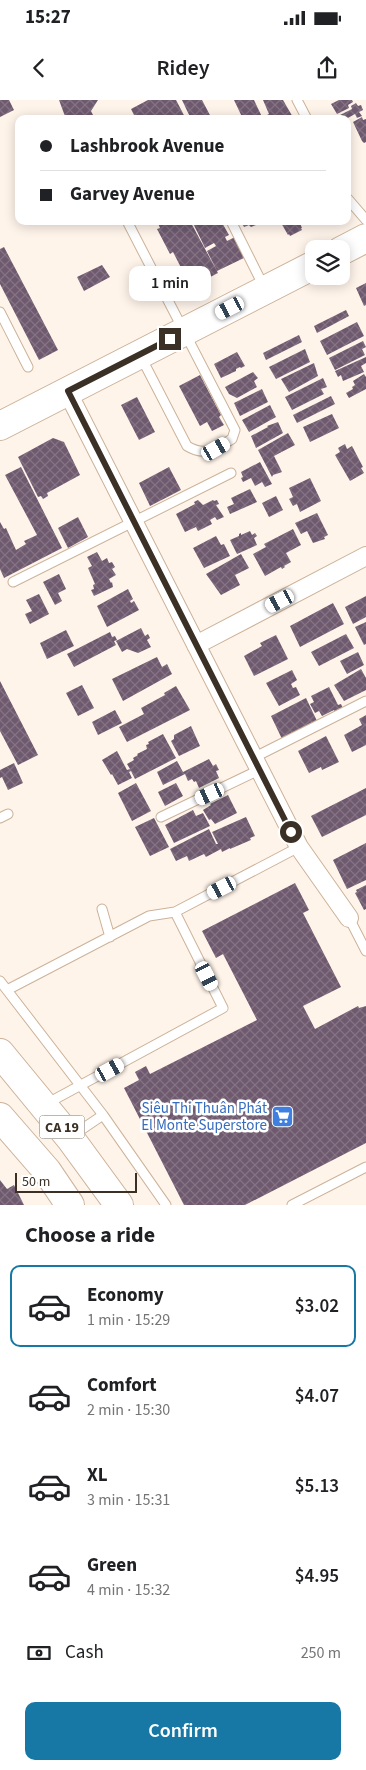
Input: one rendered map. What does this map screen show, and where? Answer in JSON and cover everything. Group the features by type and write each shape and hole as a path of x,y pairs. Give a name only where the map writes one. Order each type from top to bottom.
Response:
{"main road":[{"path":"350,246 366,238"},
{"path":"1,423 68,391 305,270"},
{"name":"CA 19","path":"0,1053 70,1138 119,1205"},
{"path":"0,1096 15,1122 19,1139"},
{"name":"CA 19","path":"0,1118 47,1171 70,1205"}],"street":[{"path":"68,391 299,847 349,918"},
{"path":"196,646 364,562"}],"lane":[{"path":"297,100 305,115"},
{"path":"351,202 366,220"},
{"path":"129,225 235,430 232,439 216,449 203,452 195,451 187,446 140,354"},
{"path":"233,225 266,290"},
{"path":"0,312 28,367"},
{"path":"13,582 232,473"},
{"path":"161,817 366,700"},
{"path":"7,990 149,916 175,912 299,847"},
{"path":"102,909 110,937"},
{"path":"44,1106 223,1008 175,912"},
{"path":"349,918 366,951"},
{"path":"0,980 81,1085 166,1205"},
{"path":"70,1138 103,1115"},
{"path":"292,1205 366,1167"}],"building":[{"path":"0,100 9,100 14,110 0,117"},
{"path":"59,100 98,100 91,111 93,115 65,115"},
{"path":"148,100 176,100 184,115 134,115 131,109"},
{"path":"182,100 202,100 210,115 189,115"},
{"path":"234,100 254,100 261,115 241,115"},
{"path":"263,100 283,100 292,115 267,115 269,114"},
{"path":"339,100 352,100 353,102 348,105 349,108 337,114 331,104"},
{"path":"356,103 358,106 361,105 363,110 359,112 362,116 357,118 355,114 351,116 340,115 352,109 351,106"},
{"path":"362,117 363,120 366,119 366,142 364,143 353,122"},
{"path":"159,225 192,225 218,273 191,287 173,252 170,254 157,229 160,228"},
{"path":"194,225 223,225 229,235 225,237 227,241 235,237 246,257 217,271 207,251 216,246 214,243 205,248"},
{"path":"282,225 301,225 302,230 290,236"},
{"path":"4,247 58,350 39,360 0,284 0,249"},
{"path":"102,265 110,277 84,291 77,277"},
{"path":"366,283 366,305 364,306 356,288"},
{"path":"346,310 349,316 317,333 314,326"},
{"path":"357,322 364,336 327,355 320,341"},
{"path":"299,335 302,342 266,360 263,353"},
{"path":"363,341 366,347 362,349 365,355 335,370 329,358"},
{"path":"305,349 310,362 276,379 269,367"},
{"path":"237,352 245,366 221,378 214,364"},
{"path":"366,357 366,363 361,366 364,372 343,381 341,375 338,377 335,371"},
{"path":"314,363 318,376 289,392 281,379"},
{"path":"253,372 258,378 254,381 257,387 237,398 229,394 225,387"},
{"path":"364,374 366,377 366,389 349,398 346,393 353,389 352,387 355,385 353,381"},
{"path":"200,375 221,415 219,417 224,425 212,431 207,422 200,426 179,386"},
{"path":"323,378 327,387 321,389 324,394 292,410 285,397"},
{"path":"262,389 268,402 240,416 234,403"},
{"path":"331,396 335,404 297,423 293,415"},
{"path":"137,397 155,432 139,440 121,405"},
{"path":"270,405 276,417 249,432 242,420"},
{"path":"332,414 339,428 310,442 303,427"},
{"path":"278,422 283,433 256,448 251,436 267,426"},
{"path":"288,433 295,445 274,456 282,472 272,477 258,450"},
{"path":"53,438 64,442 80,475 47,493 48,496 43,499 41,496 38,497 18,457"},
{"path":"345,444 347,449 352,446 363,467 361,468 364,473 350,481 335,455 340,452 338,448"},
{"path":"260,462 272,484 265,487 262,482 255,486 251,478 243,482 241,472"},
{"path":"21,467 62,548 4,578 0,569 0,522 4,529 6,528 16,550 26,544 24,541 37,535 5,475"},
{"path":"169,467 181,490 150,506 139,483"},
{"path":"310,478 321,501 300,512 297,504 293,506 289,499 293,497 289,488"},
{"path":"250,489 257,502 230,514 227,507 234,504 231,498"},
{"path":"276,496 283,510 269,517 262,503"},
{"path":"198,500 203,505 217,500 219,504 216,505 224,517 217,520 215,517 210,520 212,524 198,531 196,527 185,532 176,514 195,504 194,502"},
{"path":"317,513 328,535 324,537 325,539 313,543 307,531 301,534 295,523"},
{"path":"78,517 88,537 68,548 58,528"},
{"path":"293,529 301,545 286,553 291,562 282,569 281,567 265,576 253,554 266,547 264,544"},
{"path":"250,531 252,535 255,533 257,536 254,538 257,545 237,554 230,540 241,533 241,535"},
{"path":"216,536 221,545 224,544 230,556 204,568 193,548"},
{"path":"97,552 102,561 107,558 109,563 112,562 115,567 112,569 116,575 109,579 113,587 94,596 91,590 94,589 93,585 95,584 88,568 92,566 87,557"},
{"path":"241,554 249,568 235,575 240,585 221,595 206,574"},
{"path":"59,574 66,589 58,593 62,601 55,605 43,582"},
{"path":"128,589 133,599 130,601 131,603 134,601 139,610 107,627 97,606"},
{"path":"39,594 49,614 30,624 25,614 32,611 26,600"},
{"path":"366,596 366,617 353,624 345,607"},
{"path":"333,603 344,624 300,647 290,626"},
{"path":"366,622 366,644 364,645 355,627"},
{"path":"141,628 145,636 148,634 150,638 147,640 151,647 138,653 127,649 122,652 116,641"},
{"path":"66,630 74,646 47,659 40,643"},
{"path":"110,632 112,637 115,636 117,640 114,641 116,645 74,667 67,654"},
{"path":"346,634 354,648 319,666 311,652"},
{"path":"276,635 288,659 254,676 244,656 262,646 260,643"},
{"path":"358,652 364,665 347,674 340,661"},
{"path":"157,657 162,667 167,664 172,674 123,701 112,679"},
{"path":"361,669 366,678 366,690 344,701 334,685"},
{"path":"292,670 297,680 291,684 293,688 296,687 300,695 279,706 266,683"},
{"path":"0,681 38,755 18,765 0,731"},
{"path":"82,685 94,708 78,716 66,693"},
{"path":"176,686 190,710 127,742 119,727 144,714 141,708 165,695 164,693"},
{"path":"329,687 338,705 341,704 344,711 336,715 334,710 322,716 319,711 315,713 310,704 314,702 311,696"},
{"path":"306,698 317,721 282,739 271,716"},
{"path":"115,710 122,723 98,735 92,722"},
{"path":"366,715 366,745 352,752 344,735 362,725 359,719"},
{"path":"191,726 200,746 179,756 171,741 174,739 174,735"},
{"path":"163,734 176,758 135,779 131,771 129,772 132,778 118,785 102,760 117,751 127,770 130,769 127,764 134,760 133,758 137,754 147,749 146,745 149,744 148,742"},
{"path":"326,736 339,762 322,770 321,767 309,773 298,751"},
{"path":"209,759 213,766 216,764 219,770 216,771 219,778 199,788 196,781 194,782 192,779 188,781 185,774 163,785 157,772 177,761 183,772"},
{"path":"14,763 23,783 8,790 2,777 0,778 0,770"},
{"path":"136,783 151,811 132,821 118,793"},
{"path":"176,783 183,796 165,806 158,792"},
{"path":"366,788 366,815 322,837 311,816"},
{"path":"228,795 237,813 215,824 211,819 209,820 203,810 210,804"},
{"path":"193,810 196,816 203,813 210,826 174,843 165,825"},
{"path":"246,817 255,836 250,838 251,840 222,852 221,849 206,857 204,854 189,861 187,856 176,861 170,849 209,829 216,844 218,844 212,832"},
{"path":"154,818 169,847 150,856 135,827"},
{"path":"366,843 366,880 347,889 333,860"},
{"path":"295,883 309,910 303,913 341,987 303,1006 315,1029 358,1006 359,1008 366,1006 366,1143 245,1205 184,1205 124,1088 139,1080 135,1072 146,1066 150,1074 257,1020 223,954 216,958 202,931"},
{"path":"366,885 366,909 364,910 355,893 357,892 356,890"},
{"path":"0,1180 7,1189 14,1185 24,1205 0,1205"}],"place":[{"name":"Siêu Thi Thuân Phát El Monte Superstore","path":"283,1117"}],"route":[{"path":"170,339 68,391 291,832"}]}
